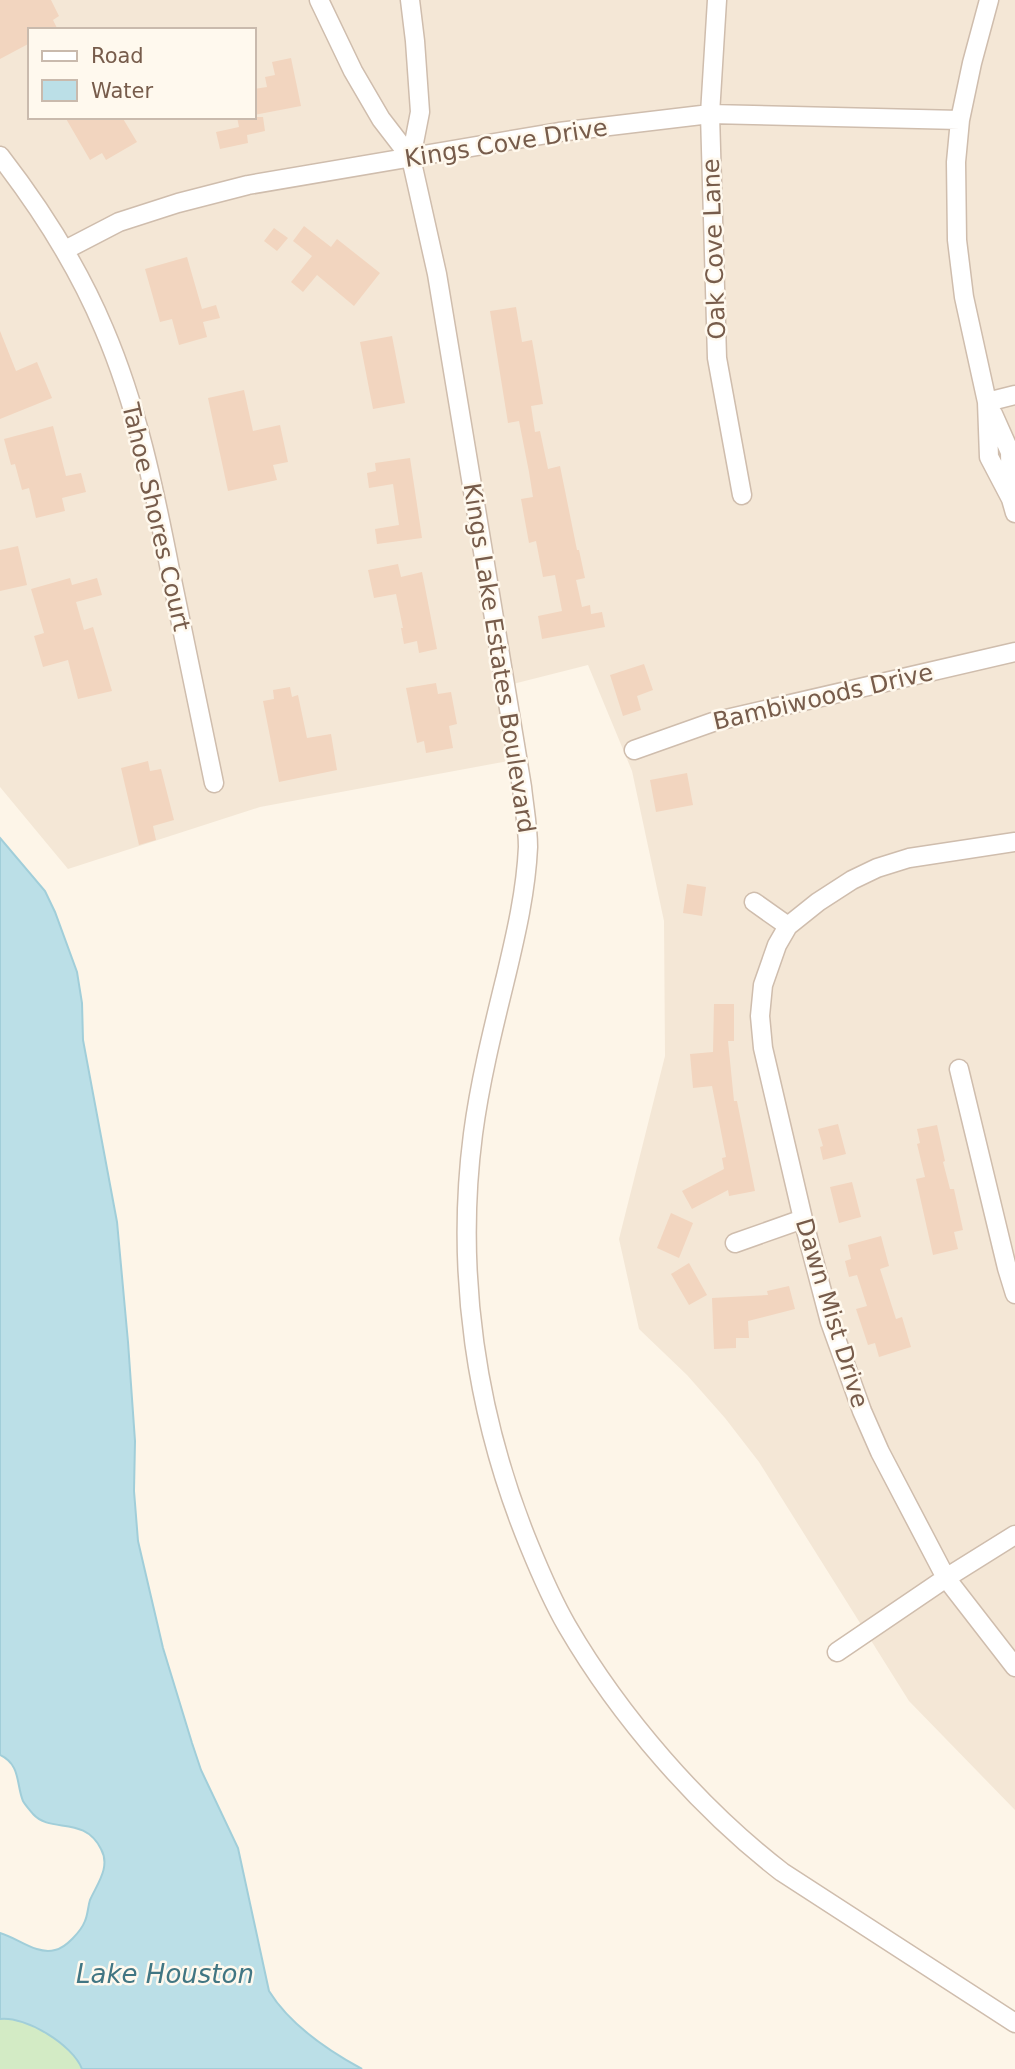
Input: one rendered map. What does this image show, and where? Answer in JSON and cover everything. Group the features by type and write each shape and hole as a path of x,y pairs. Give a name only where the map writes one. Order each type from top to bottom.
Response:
{"street":[{"name":"Kings Lake Estates Boulevard","path":"319,0 353,71 381,119 411,158"},
{"name":"Kings Lake Estates Boulevard","path":"410,0 420,112 411,158 437,274 520,775 528,844 526,877 516,933 485,1064 472,1135 467,1209 467,1268 472,1333 499,1465 518,1520 566,1625 628,1715 678,1775 750,1848 782,1872 1015,2022"},
{"name":"Oak Cove Lane","path":"717,0 710,114 718,358 742,495"},
{"path":"989,0 960,120 956,162 957,240 964,297 987,402 1010,452 1013,506"},
{"name":"Kings Cove Drive","path":"65,250 119,222 248,185 559,132 710,114 960,120"},
{"name":"Tahoe Shores Court","path":"0,156 65,250 104,328 133,406 151,472 214,783"},
{"path":"987,402 1015,395"},
{"name":"Bambiwoods Drive","path":"634,750 713,722 1015,652"},
{"path":"754,902 788,926 818,902 877,868 931,854 1015,842"},
{"name":"Dawn Mist Drive","path":"788,926 766,971 761,1000 761,1024 776,1109 830,1322 880,1452 946,1578 1015,1667"},
{"path":"959,1069 1015,1294"},
{"path":"735,1243 803,1219"},
{"path":"838,1651 1015,1535"}],"shaded area":[{"path":"0,0 1015,0 1015,1810 909,1701 759,1462 687,1375 639,1329 619,1239 665,1056 664,921 632,771 588,665 505,686 519,759 260,807 68,869 0,787"}],"green space":[{"path":"7,2018 32,2025 48,2034 68,2050 82,2069 0,2069 0,2019"}],"water":[{"name":"Lake Houston","path":"0,838 45,891 77,972 82,1003 83,1040 117,1222 135,1441 134,1491 138,1541 163,1648 201,1770 238,1848 269,1991 298,2026 362,2069 82,2069 69,2051 47,2034 23,2022 0,2019 0,1933 41,1950 55,1950 64,1946 77,1934 85,1921 90,1900 104,1869 104,1856 94,1839 86,1832 40,1820 33,1814 23,1801 15,1769 0,1755"}],"building":[{"path":"0,0 51,0 59,16 53,20 57,28 28,28 28,44 0,59"},
{"path":"291,58 301,106 256,115 256,89 267,87 265,77 275,75 272,62"},
{"path":"263,117 265,131 247,135 248,143 220,149 216,132 239,127 237,119"},
{"path":"66,119 123,119 137,142 106,160 102,153 90,160"},
{"path":"304,226 331,247 337,239 380,273 354,306 317,275 303,292 291,282 312,256 293,241"},
{"path":"274,228 288,238 277,251 264,241"},
{"path":"187,257 202,309 216,305 220,318 203,322 207,337 179,345 172,319 160,322 145,269"},
{"path":"516,307 522,342 532,340 543,404 531,406 535,432 540,431 548,469 560,466 579,550 585,578 576,580 582,607 590,605 591,614 602,612 605,627 542,639 538,616 562,611 555,575 543,577 536,541 529,543 521,499 533,497 529,472 519,421 508,423 490,311"},
{"path":"0,331 16,371 37,362 52,398 0,419"},
{"path":"392,336 405,403 373,409 360,342"},
{"path":"244,390 253,431 280,425 288,462 273,465 277,480 228,491 208,398"},
{"path":"53,426 66,476 81,473 86,492 62,498 65,511 36,518 29,488 22,490 4,439"},
{"path":"410,458 422,538 377,544 375,529 399,525 393,484 369,488 367,473 376,471 375,463"},
{"path":"18,546 27,585 0,591 0,550"},
{"path":"398,564 401,577 422,572 437,649 419,653 417,641 404,644 396,594 374,598 368,570"},
{"path":"70,578 72,585 97,578 102,595 76,602 84,630 93,627 112,691 78,699 68,660 43,667 34,636 44,633 31,589"},
{"path":"644,664 653,690 637,696 641,710 623,716 610,675"},
{"path":"436,683 438,694 451,692 457,724 449,726 453,748 426,753 424,741 417,743 406,688"},
{"path":"290,687 292,697 298,695 307,738 331,734 337,770 279,782 263,701 274,699 273,690"},
{"path":"148,761 150,771 161,769 174,820 153,826 156,840 139,845 121,768"},
{"path":"687,773 693,805 656,812 650,780"},
{"path":"687,884 706,887 702,916 683,913"},
{"path":"714,1004 734,1004 734,1041 728,1041 734,1101 737,1101 755,1191 729,1196 728,1190 692,1209 682,1191 724,1169 722,1158 726,1157 712,1086 693,1088 690,1054 713,1052"},
{"path":"838,1124 846,1154 823,1160 820,1147 823,1146 818,1129"},
{"path":"937,1125 945,1161 943,1162 950,1189 954,1189 963,1230 954,1232 958,1249 933,1255 916,1179 925,1177 917,1144 920,1143 917,1129"},
{"path":"852,1182 861,1217 839,1223 830,1187"},
{"path":"671,1213 693,1223 679,1258 657,1248"},
{"path":"881,1236 889,1266 880,1269 896,1319 902,1317 911,1347 879,1357 875,1343 868,1345 856,1309 867,1306 857,1275 849,1277 845,1261 851,1259 848,1245"},
{"path":"689,1263 707,1295 689,1305 671,1274"},
{"path":"789,1286 795,1309 748,1321 749,1338 736,1338 736,1348 714,1349 712,1298 768,1295 767,1291"}]}
